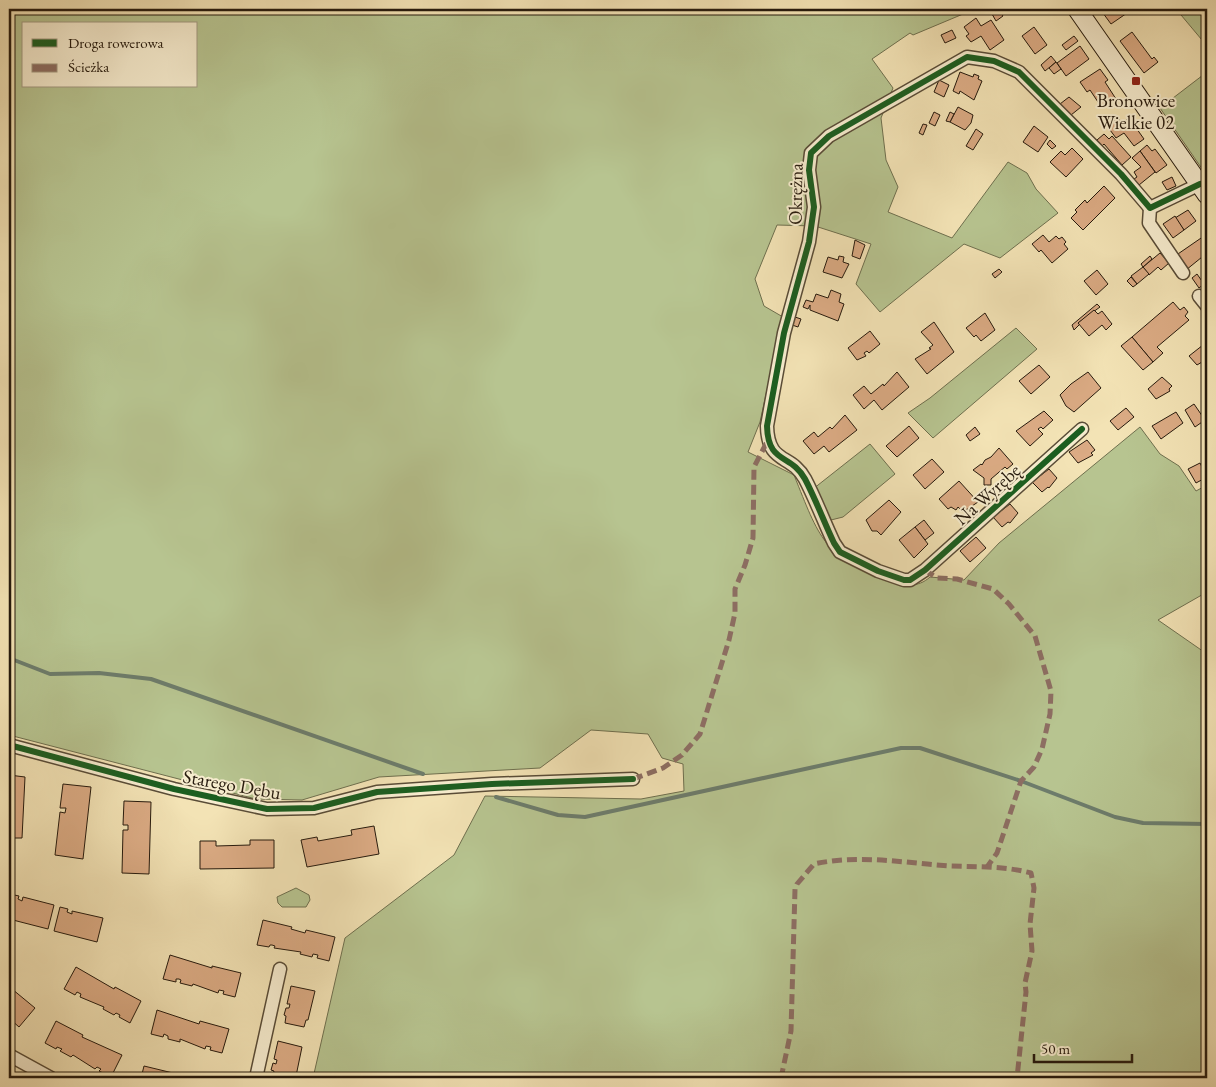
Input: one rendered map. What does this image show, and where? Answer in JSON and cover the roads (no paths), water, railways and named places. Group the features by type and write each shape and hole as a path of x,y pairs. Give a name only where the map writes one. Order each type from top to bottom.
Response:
{"street":[{"path":"1077,9 1204,190 1150,208"},
{"name":"Okrężna","path":"910,580 904,580 878,571 840,552 800,471 771,449 767,442 766,426 784,333 809,242 814,207 809,170 811,154 829,136 967,57 994,60 1019,72 1121,174 1150,208 1149,223 1183,272"},
{"name":"Na Wyrębę","path":"910,580 925,570 1082,429"},
{"name":"Starego Dębu","path":"9,745 174,790 267,809 314,808 377,792 492,784 633,779"},
{"path":"256,1078 280,969"},
{"path":"9,1055 51,1078"}],"waterway":[{"path":"9,658 50,674 99,673 151,679 423,774"},
{"path":"496,797 558,815 585,817 901,748 920,748 1021,781 1115,817 1143,823 1207,824"}],"place":[{"name":"Bronowice Wielkie 02","path":"1136,81"}]}
